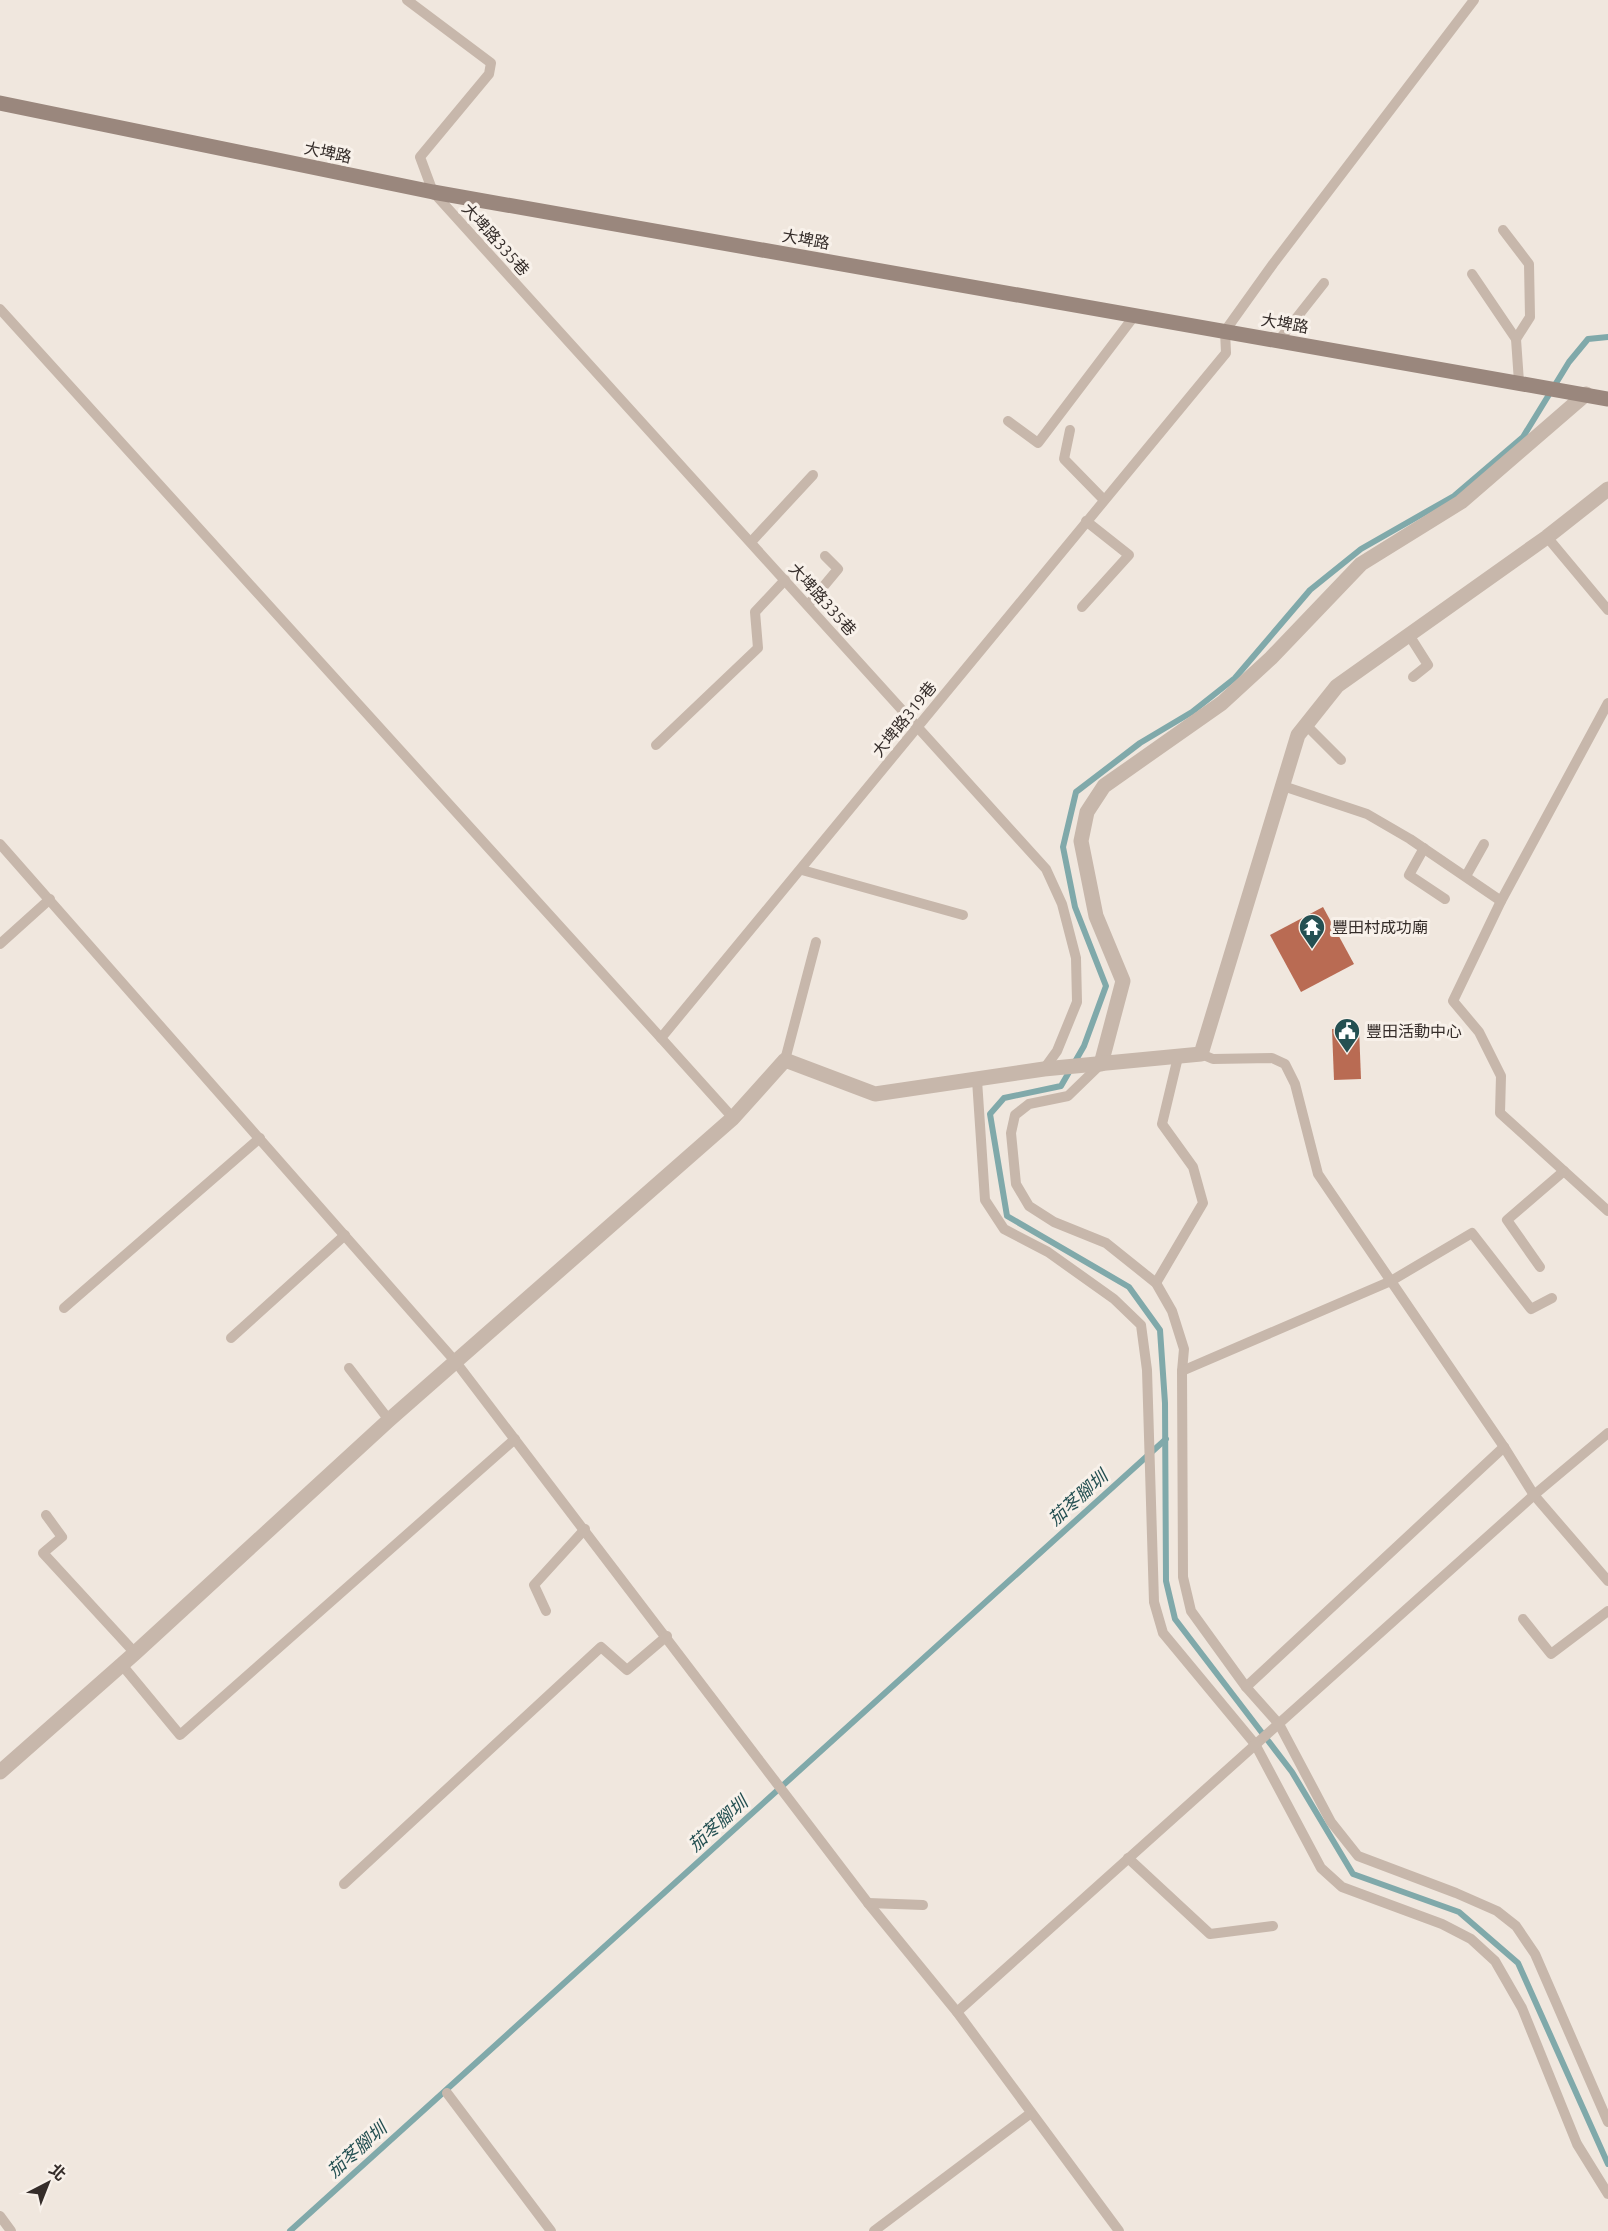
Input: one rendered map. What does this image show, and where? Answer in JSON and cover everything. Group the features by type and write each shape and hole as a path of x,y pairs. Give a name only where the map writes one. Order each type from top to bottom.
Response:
{"main road":[{"name":"大埤路","path":"0,103 433,192 1608,399"}],"street":[{"path":"1101,1064 1123,981 1096,916 1081,841 1087,812 1104,786 1222,703 1271,658 1361,564 1461,502 1586,394"},
{"path":"0,1773 122,1665 455,1360 732,1118 785,1060 875,1094 1044,1069 1201,1054 1298,735 1337,686 1547,537 1608,489"}],"lane":[{"path":"407,0 491,63 489,74 420,157 433,192"},
{"path":"1225,332 1273,264 1474,0"},
{"name":"大埤路335巷","path":"433,192 1046,868 1062,904 1076,958 1077,1002 1057,1051 1044,1069"},
{"path":"1503,230 1529,264 1530,317 1516,339"},
{"path":"1472,274 1516,339 1519,382"},
{"path":"1279,340 1324,283"},
{"path":"0,309 732,1118"},
{"path":"1008,421 1038,442 1135,315"},
{"name":"大埤路319巷","path":"661,1038 1226,353 1225,332"},
{"path":"1070,430 1064,459 1104,500"},
{"path":"751,542 813,475"},
{"path":"1082,607 1129,555 1086,521"},
{"path":"1547,537 1608,610"},
{"path":"808,605 838,569 825,556"},
{"path":"656,745 758,648 755,612 785,580"},
{"path":"1409,635 1428,665 1413,677"},
{"path":"1608,703 1502,901 1453,1000 1479,1032 1501,1076 1500,1113 1608,1210"},
{"path":"1306,725 1341,760"},
{"path":"1283,786 1367,814 1424,848 1502,901"},
{"path":"0,844 455,1360 868,1903 957,2012 1119,2231"},
{"path":"1466,876 1484,844"},
{"path":"1424,848 1409,875 1445,899"},
{"path":"801,870 963,915"},
{"path":"0,944 50,899"},
{"path":"785,1060 816,942"},
{"path":"1201,1054 1213,1059 1272,1058 1285,1064 1299,1100 1318,1174 1504,1447 1534,1495 1608,1581"},
{"path":"1156,1283 1203,1203 1193,1167 1162,1124 1178,1057"},
{"path":"1101,1064 1068,1096 1029,1104 1016,1115 1011,1133 1016,1184 1029,1206 1054,1222 1106,1243 1156,1283 1172,1311 1184,1349 1182,1371 1183,1577 1191,1611 1246,1687 1278,1724 1331,1822 1358,1856 1497,1911 1516,1926 1535,1954 1608,2122"},
{"path":"977,1080 985,1200 1004,1229 1048,1252 1114,1299 1141,1325 1147,1370 1154,1602 1163,1633 1255,1744 1321,1868 1342,1887 1442,1924 1471,1939 1495,1961 1522,2008 1577,2144 1608,2194"},
{"path":"64,1308 260,1138"},
{"path":"1540,1268 1507,1220 1564,1171"},
{"path":"1182,1371 1391,1281 1472,1233 1532,1309 1552,1298"},
{"path":"231,1338 345,1235"},
{"path":"349,1368 388,1420"},
{"path":"957,2012 1534,1495 1608,1433"},
{"path":"122,1665 180,1735 515,1438"},
{"path":"1246,1687 1504,1447"},
{"path":"46,1515 62,1537 43,1553 135,1653"},
{"path":"546,1611 534,1585 585,1529"},
{"path":"1523,1619 1551,1654 1608,1611"},
{"path":"344,1884 601,1647 627,1670 667,1636"},
{"path":"1128,1858 1210,1934 1273,1926"},
{"path":"868,1903 923,1905"},
{"path":"447,2093 551,2231"},
{"path":"874,2231 1031,2113"},
{"path":"0,2216 11,2231"}],"building":[{"name":"豐田村成功廟","path":"1323,907 1354,964 1301,992 1270,935"},
{"name":"豐田活動中心","path":"1359,1028 1361,1079 1334,1080 1332,1029"}],"waterway":[{"path":"1608,337 1588,339 1569,362 1523,437 1454,496 1361,549 1310,590 1235,678 1192,712 1140,743 1076,792 1063,847 1075,907 1106,986 1084,1046 1061,1086 1004,1098 990,1114 1007,1216 1129,1287 1160,1330 1165,1403 1166,1581 1175,1619 1292,1772 1353,1874 1459,1912 1518,1963 1608,2164"},
{"name":"茄苳腳圳","path":"290,2231 1166,1439"}],"place":[{"name":"豐田村成功廟","path":"1312,950"},
{"name":"豐田活動中心","path":"1347,1054"}]}
